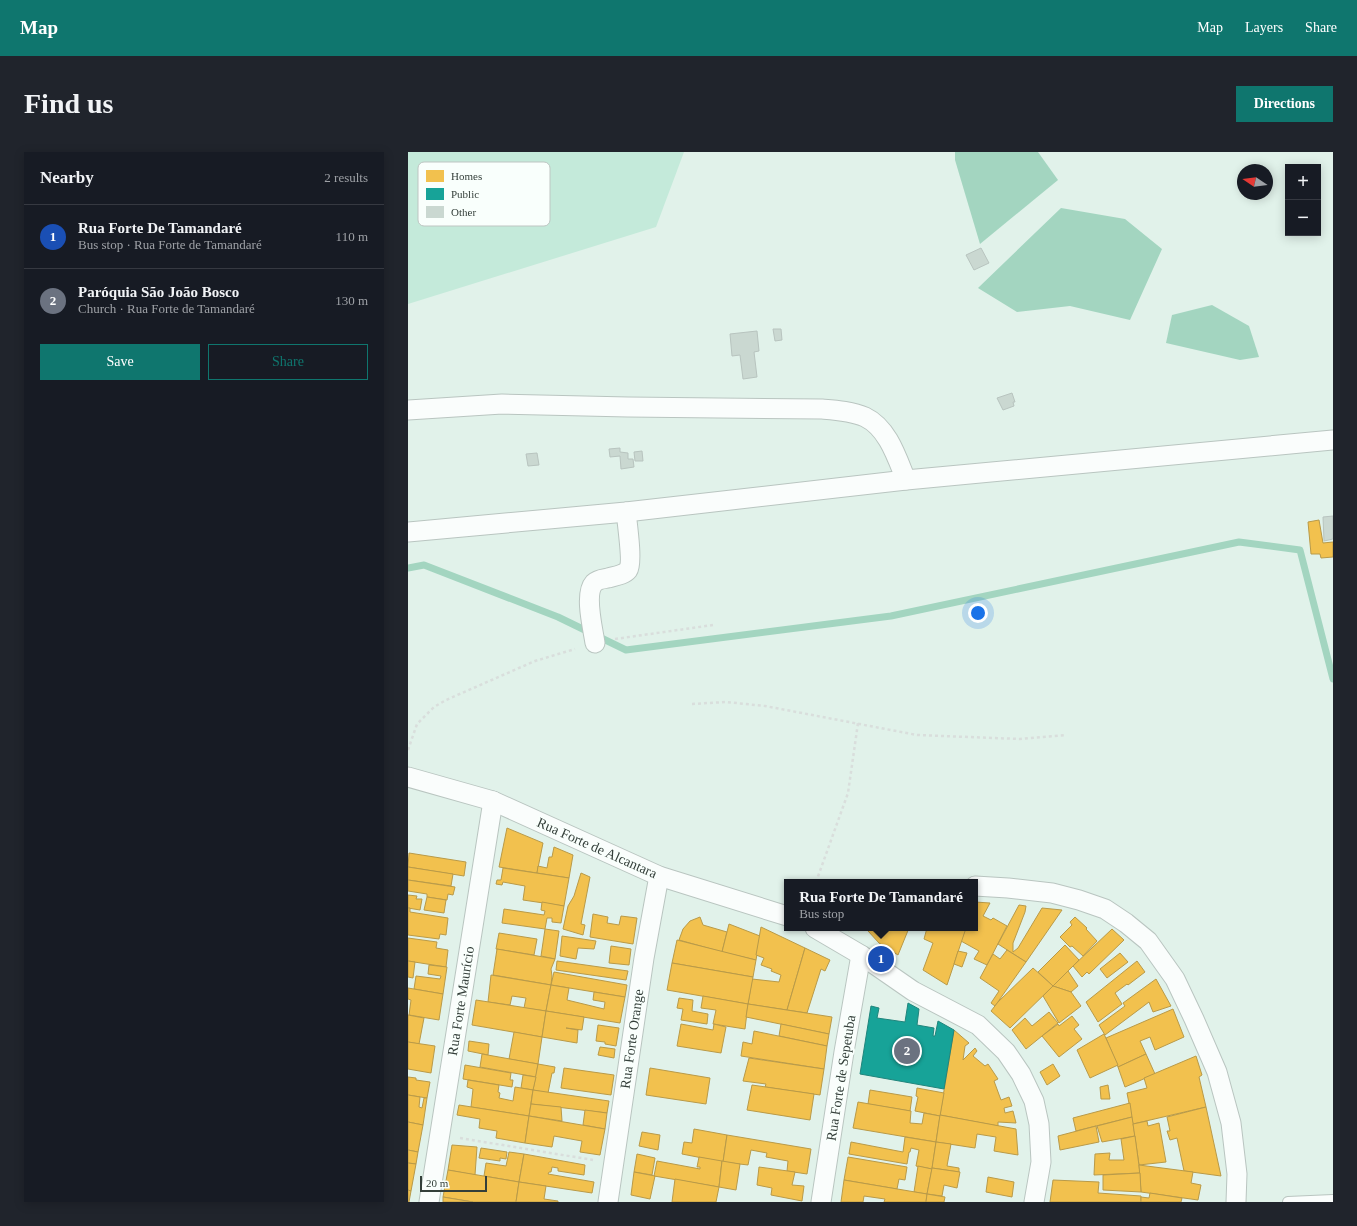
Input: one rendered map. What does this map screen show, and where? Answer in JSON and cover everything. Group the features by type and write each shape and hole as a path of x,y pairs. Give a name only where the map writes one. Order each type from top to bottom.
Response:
{"street":[{"path":"408,410 502,404 822,409 842,411 864,417 878,427 888,439 906,480"},
{"path":"408,532 626,512 906,480 1333,440"},
{"path":"595,643 590,591 594,584 599,580 620,575 628,570 630,555 626,512"},
{"name":"Rua Forte de Alcantara","path":"408,777 493,801 659,876 784,915"},
{"name":"Rua Forte Maurício","path":"429,1202 493,801"},
{"name":"Rua Forte Orange","path":"608,1202 644,958 659,876"},
{"path":"978,886 1052,893 1079,900 1105,909 1126,923 1148,941 1175,979 1217,1072 1231,1123 1236,1174 1236,1202"},
{"path":"819,931 861,955 913,991 978,1025 1006,1052 1021,1074 1034,1101 1039,1124 1041,1162 1034,1202"},
{"name":"Rua Forte de Sepetuba","path":"821,1202 844,1052 861,955"}],"lane":[{"path":"1288,1202 1333,1200"}],"path":[{"path":"408,750 417,724 434,707 446,700 535,661 595,643 713,625"},
{"path":"692,704 726,702 765,706 917,735 1020,739 1066,735"},
{"path":"817,879 848,793 858,723"},
{"path":"439,1135 614,1164"}],"shaded area":[{"path":"408,152 684,152 656,227 408,304"},
{"path":"955,152 1038,152 1058,180 980,244 955,160"},
{"path":"1061,208 1125,219 1162,249 1130,320 1070,306 1017,312 978,288"},
{"path":"1212,305 1249,326 1259,357 1240,360 1166,343 1172,315"}],"building: Homes":[{"path":"1319,520 1323,543 1333,542 1333,557 1321,558 1320,554 1311,554 1308,522"},
{"path":"507,828 543,843 537,873 499,867"},
{"path":"554,847 573,855 569,878 537,873 538,866 547,868 549,857 552,857"},
{"path":"409,853 466,862 464,876 408,867"},
{"path":"408,867 453,874 451,886 408,880"},
{"path":"503,868 569,878 564,906 523,900 525,886 503,882 502,885 496,884 497,880 501,880"},
{"path":"581,873 590,877 581,924 585,925 583,935 563,929 568,906 574,896"},
{"path":"408,880 455,887 453,895 448,894 447,900 427,897 427,894 408,891"},
{"path":"408,895 417,896 416,899 422,899 420,910 408,908"},
{"path":"427,897 446,900 444,913 424,910"},
{"path":"542,902 564,906 561,923 552,922 552,918 547,918 545,929 502,923 504,909 544,915 545,911 541,910"},
{"path":"978,902 990,903 983,916 991,920 993,918 1007,926 987,965 974,959 979,951 961,941 965,931 978,931"},
{"path":"1019,905 1026,906 1013,943 1013,952 1018,948 1042,908 1062,910 1026,962 998,944"},
{"path":"408,908 410,908 410,912 448,918 446,935 440,934 439,939 408,935"},
{"path":"593,914 608,917 607,923 619,925 621,916 637,918 633,944 590,937"},
{"path":"700,917 703,925 727,932 722,952 679,940 683,929 690,921"},
{"path":"1075,917 1087,928 1086,929 1097,941 1083,956 1072,946 1070,947 1060,937 1072,925 1070,922"},
{"path":"729,924 760,936 756,960 722,952"},
{"path":"761,927 805,948 787,1010 748,1004 752,979 779,982 781,975 771,971 772,969 761,965 764,958 756,955"},
{"path":"545,929 559,931 555,959 541,956"},
{"path":"1112,929 1124,940 1089,974 1087,972 1082,977 1073,966"},
{"path":"868,931 908,931 898,955 879,943"},
{"path":"926,931 965,931 947,985 923,970 933,943 924,939"},
{"path":"499,933 537,939 534,955 496,949"},
{"path":"562,936 596,941 594,949 578,948 576,959 560,956"},
{"path":"408,938 437,942 436,948 448,950 446,967 408,961"},
{"path":"677,940 756,960 753,977 672,963"},
{"path":"1065,945 1079,960 1053,986 1038,972"},
{"path":"611,946 631,949 629,965 609,963"},
{"path":"805,948 830,960 825,971 821,969 807,1013 787,1010"},
{"path":"497,949 555,959 551,969 551,985 493,975"},
{"path":"1007,950 1026,962 995,1006 991,1003 999,991 980,978 993,954 1000,959"},
{"path":"958,951 967,953 962,967 954,964"},
{"path":"1120,953 1128,962 1107,978 1100,969"},
{"path":"408,961 415,962 413,978 408,977"},
{"path":"557,961 628,971 626,980 556,970"},
{"path":"1137,961 1145,972 1115,993 1122,1004 1098,1022 1086,1002"},
{"path":"672,963 753,977 748,1004 667,990"},
{"path":"429,965 447,967 443,994 414,989 416,976 440,979 441,976 428,974"},
{"path":"1033,968 1053,986 1010,1028 991,1011 998,1002"},
{"path":"1068,971 1078,986 1071,992 1053,986"},
{"path":"554,972 627,985 625,997 551,985"},
{"path":"491,975 551,985 546,1011 524,1008 526,998 512,996 510,1005 488,1002"},
{"path":"1156,979 1171,1006 1153,1012 1149,1002 1105,1035 1099,1025 1125,1006 1123,1003"},
{"path":"551,985 569,988 567,1000 604,1009 605,1002 593,1000 594,992 625,997 620,1023 546,1011"},
{"path":"1053,986 1071,992 1081,1006 1059,1023 1043,996"},
{"path":"408,988 443,994 439,1020 409,1015 411,1000 408,999"},
{"path":"703,996 748,1004 745,1029 713,1024 716,1010 701,1008"},
{"path":"679,998 693,1000 692,1011 708,1014 707,1024 681,1020 683,1009 677,1008"},
{"path":"476,1000 546,1011 542,1037 472,1025"},
{"path":"748,1004 832,1017 829,1034 746,1017"},
{"path":"1173,1009 1184,1037 1155,1050 1150,1037 1140,1041 1146,1054 1118,1067 1106,1038"},
{"path":"546,1011 584,1017 582,1030 566,1028 578,1030 577,1043 542,1037"},
{"path":"1049,1012 1058,1023 1026,1049 1012,1030 1025,1018 1032,1026"},
{"path":"408,1015 424,1018 419,1044 408,1042"},
{"path":"1072,1016 1079,1025 1074,1029 1082,1039 1059,1057 1042,1036"},
{"path":"681,1024 713,1030 714,1024 726,1027 721,1053 677,1046"},
{"path":"781,1024 829,1034 827,1046 779,1036"},
{"path":"598,1025 619,1028 616,1046 605,1044 605,1042 596,1041"},
{"path":"954,1030 969,1043 965,1046 963,1060 975,1048 977,1051 973,1056 985,1066 988,1064 998,1079 994,1081 1001,1100 1009,1097 1012,1106 1004,1108 1005,1113 1013,1111 1016,1123 998,1122 998,1126 940,1115"},
{"path":"754,1031 827,1046 824,1069 741,1056 743,1042 752,1044"},
{"path":"514,1032 542,1037 538,1064 509,1059"},
{"path":"1104,1034 1118,1065 1090,1078 1077,1050"},
{"path":"469,1041 489,1044 488,1055 468,1051"},
{"path":"408,1042 435,1046 431,1073 408,1069"},
{"path":"600,1047 615,1049 614,1058 598,1055"},
{"path":"482,1054 538,1064 536,1077 480,1067"},
{"path":"1146,1054 1155,1074 1125,1087 1118,1067"},
{"path":"1196,1056 1202,1075 1199,1077 1206,1107 1133,1124 1127,1093 1147,1088 1144,1078"},
{"path":"749,1058 824,1069 820,1095 765,1087 766,1084 743,1081"},
{"path":"538,1064 555,1067 554,1073 552,1073 548,1093 533,1090"},
{"path":"1053,1064 1060,1076 1047,1085 1040,1072"},
{"path":"465,1065 511,1073 510,1080 513,1080 512,1087 463,1079"},
{"path":"564,1068 614,1075 611,1095 561,1088"},
{"path":"650,1068 710,1078 706,1104 646,1095"},
{"path":"523,1075 536,1077 533,1090 521,1088"},
{"path":"408,1077 430,1082 427,1098 408,1095"},
{"path":"468,1080 499,1085 499,1098 513,1101 515,1087 533,1090 529,1116 471,1107 473,1089 467,1087"},
{"path":"752,1085 814,1094 810,1120 747,1110"},
{"path":"1108,1085 1110,1099 1101,1099 1100,1087"},
{"path":"917,1088 944,1093 940,1116 915,1111 918,1097 916,1096"},
{"path":"533,1090 609,1101 607,1113 531,1104"},
{"path":"870,1090 912,1097 910,1111 868,1104"},
{"path":"408,1095 420,1097 419,1107 422,1108 424,1098 427,1098 423,1125 408,1122"},
{"path":"858,1102 911,1111 910,1123 922,1124 924,1113 940,1116 936,1142 853,1128"},
{"path":"1130,1103 1132,1117 1076,1131 1073,1118"},
{"path":"531,1104 561,1107 562,1121 529,1116"},
{"path":"459,1105 529,1116 525,1143 496,1138 497,1131 479,1128 480,1119 457,1115"},
{"path":"1206,1107 1221,1176 1184,1171 1177,1138 1170,1140 1167,1131 1170,1131 1167,1117"},
{"path":"585,1110 607,1113 605,1129 583,1125"},
{"path":"940,1115 1016,1129 1018,1155 994,1151 996,1137 977,1134 975,1148 936,1142"},
{"path":"529,1116 605,1129 600,1155 580,1152 582,1141 554,1136 552,1147 525,1143"},
{"path":"1132,1117 1135,1136 1102,1142 1097,1126"},
{"path":"1147,1121 1148,1126 1159,1123 1166,1162 1139,1165 1133,1124"},
{"path":"408,1122 423,1125 418,1152 408,1150"},
{"path":"1096,1126 1099,1142 1060,1150 1058,1136"},
{"path":"694,1129 727,1135 723,1162 682,1154 684,1142 692,1143"},
{"path":"642,1132 660,1135 658,1150 639,1146"},
{"path":"727,1135 811,1149 807,1174 787,1171 788,1161 766,1157 767,1153 751,1150 748,1165 723,1162"},
{"path":"1135,1136 1140,1173 1094,1175 1095,1154 1110,1153 1109,1160 1124,1160 1121,1139"},
{"path":"905,1137 936,1142 932,1169 916,1166 919,1150 911,1148 907,1164 849,1154 851,1142 903,1152"},
{"path":"936,1142 951,1144 947,1166 959,1168 959,1172 932,1168"},
{"path":"452,1145 477,1147 475,1175 448,1170"},
{"path":"481,1148 507,1152 506,1159 500,1158 500,1161 479,1158"},
{"path":"408,1150 418,1152 416,1164 408,1163"},
{"path":"509,1152 524,1154 519,1182 484,1176 486,1163 506,1166"},
{"path":"524,1154 585,1165 584,1175 558,1171 558,1168 552,1167 551,1172 548,1174 594,1182 592,1193 519,1182"},
{"path":"637,1154 655,1158 652,1175 634,1172"},
{"path":"699,1157 722,1161 719,1187 654,1176 657,1161 700,1169 700,1167 697,1167"},
{"path":"848,1157 907,1167 905,1180 899,1179 897,1189 844,1180"},
{"path":"722,1161 740,1164 736,1190 719,1187"},
{"path":"408,1163 416,1164 411,1191 408,1190"},
{"path":"1139,1165 1193,1172 1191,1183 1201,1185 1198,1200 1141,1192"},
{"path":"918,1166 932,1169 927,1194 914,1192"},
{"path":"759,1167 795,1172 792,1185 804,1186 802,1201 771,1195 772,1188 757,1185"},
{"path":"932,1168 960,1172 957,1188 944,1185 942,1196 927,1194"},
{"path":"448,1170 519,1182 516,1202 473,1202 443,1197"},
{"path":"634,1172 655,1176 650,1199 631,1195"},
{"path":"1140,1173 1141,1192 1103,1190 1103,1175"},
{"path":"988,1177 1014,1182 1012,1197 986,1192"},
{"path":"675,1179 719,1187 716,1202 672,1202"},
{"path":"844,1180 927,1194 926,1202 884,1202 885,1199 864,1196 863,1202 841,1202"},
{"path":"1053,1180 1099,1182 1098,1193 1141,1196 1141,1202 1050,1202"},
{"path":"519,1182 546,1186 544,1199 558,1202 516,1202"},
{"path":"408,1190 411,1191 409,1202 408,1202"},
{"path":"1150,1193 1182,1198 1181,1202 1141,1202 1141,1197 1149,1198"},
{"path":"927,1194 945,1197 944,1202 926,1202"},
{"path":"443,1197 473,1202 443,1202"}],"building: Public":[{"path":"908,1003 919,1009 917,1025 934,1028 933,1036 935,1036 938,1021 954,1030 944,1089 860,1074 871,1006 879,1008 877,1018 905,1022"}],"building: Other":[{"path":"981,248 989,263 974,270 966,255"},
{"path":"773,329 781,329 782,340 775,341"},
{"path":"757,331 759,351 754,352 757,377 743,379 740,355 732,356 730,334"},
{"path":"1012,393 1015,402 1013,402 1014,406 1003,410 997,398"},
{"path":"620,448 620,452 628,453 628,459 633,459 634,467 621,469 620,456 610,457 609,449"},
{"path":"642,451 643,461 635,461 634,452"},
{"path":"537,453 539,465 528,466 526,454"},
{"path":"1333,516 1333,539 1324,541 1323,517"}],"waterway":[{"path":"408,568 424,565 558,617 626,650 891,616 1239,542 1300,550 1333,679"}],"place":[{"name":"Rua Forte De Tamandaré","path":"881,959"},
{"name":"Paróquia São João Bosco","path":"907,1051"}]}
